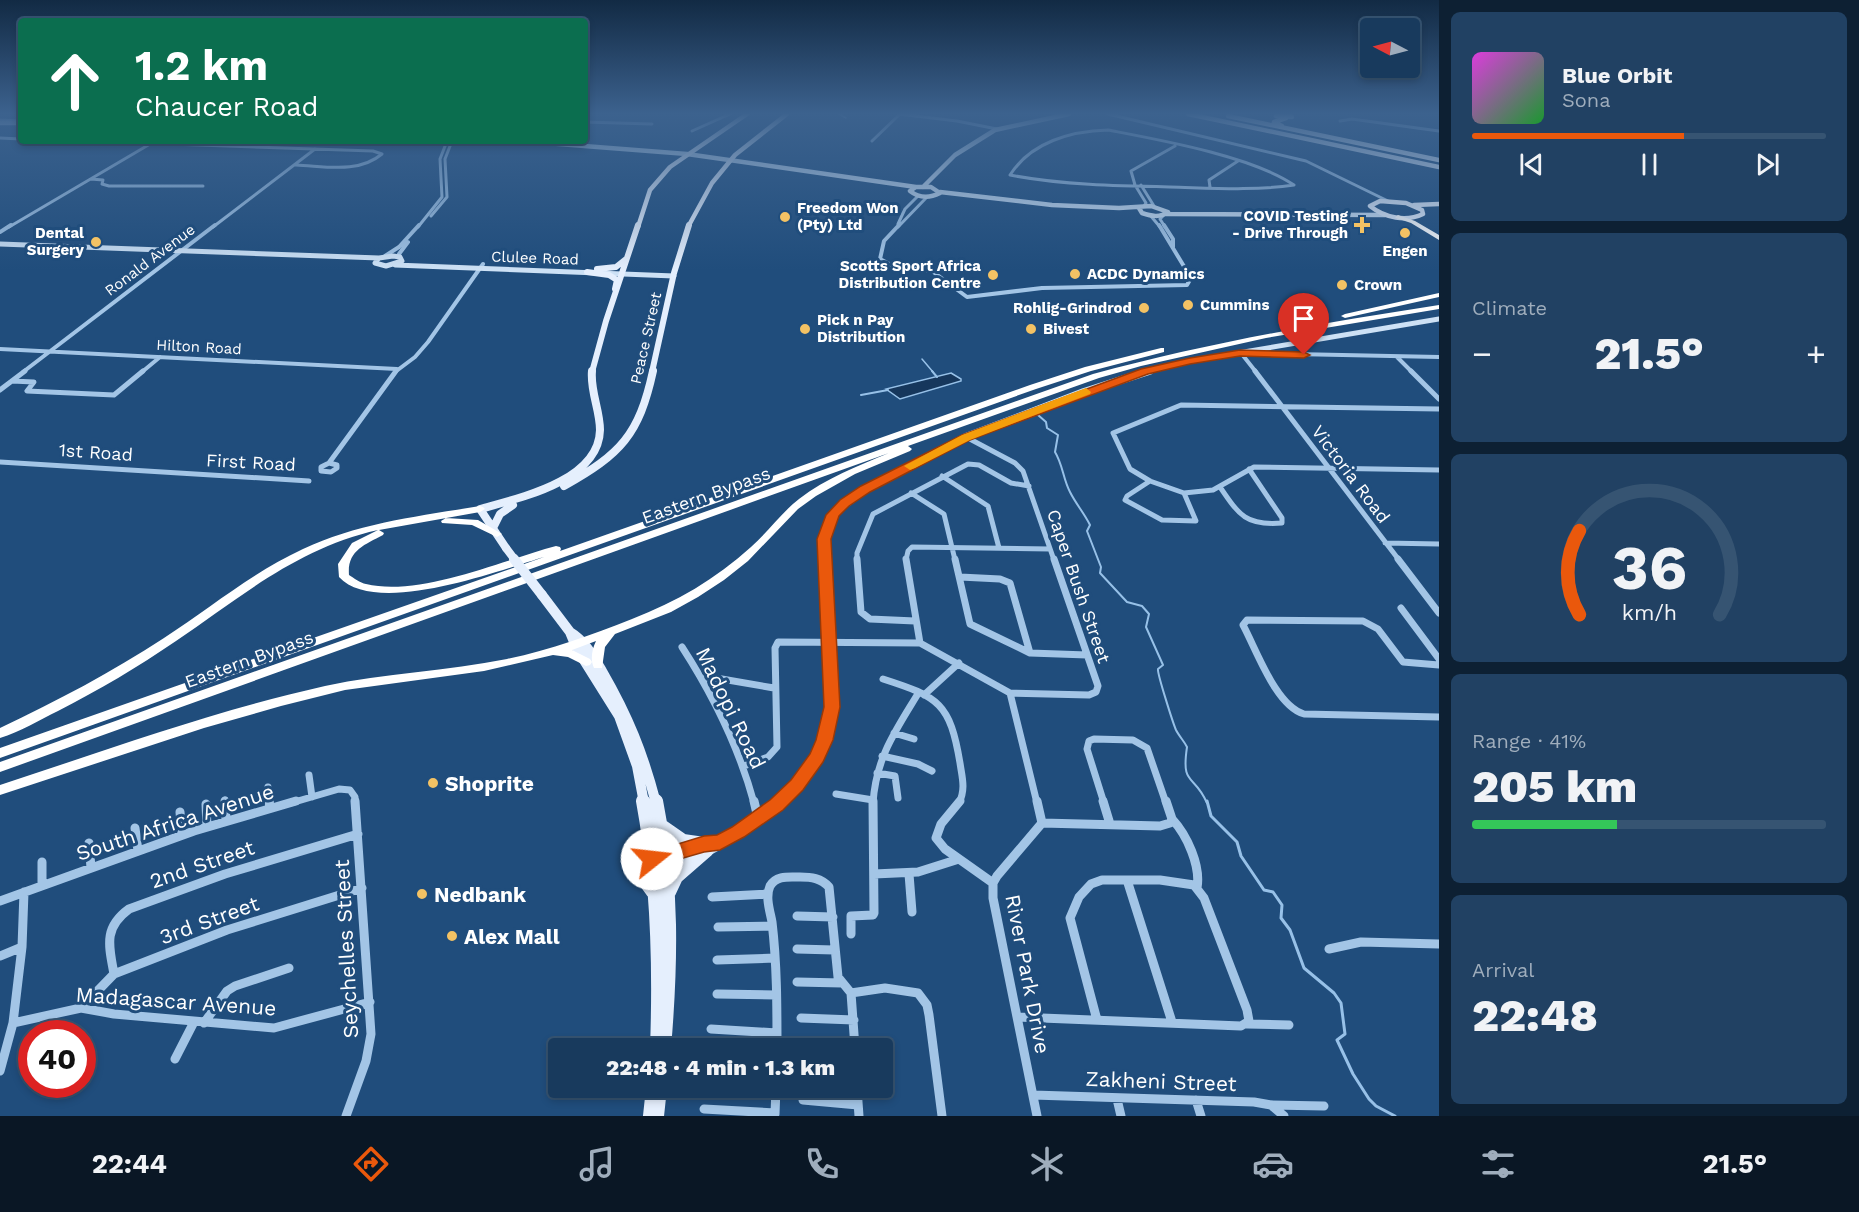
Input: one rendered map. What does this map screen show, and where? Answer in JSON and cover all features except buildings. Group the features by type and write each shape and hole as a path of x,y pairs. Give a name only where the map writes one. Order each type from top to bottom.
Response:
{"highway":[{"path":"1421,214 1422,222 1439,233"},
{"path":"1398,217 1413,222 1439,238"},
{"path":"1345,316 1439,295"},
{"name":"Eastern Bypass","path":"0,753 1088,369 1208,339 1439,301"},
{"name":"Eastern Bypass","path":"0,767 989,412 1096,376 1178,353 1439,307"},
{"path":"0,790 322,691 387,679 472,669 553,652 570,653 592,663 600,642 608,634 675,604 724,575 756,547 789,512 827,486 989,412"},
{"path":"481,511 444,521 391,530 363,540 346,556 343,564 344,577 356,586 371,590 391,591 419,587 482,572 628,526 667,517"},
{"path":"0,733 70,700 118,673 171,639 260,575 302,553 361,532 481,511"},
{"path":"444,521 474,522 495,531"},
{"path":"553,652 575,639 621,627"}],"main road":[{"path":"665,1038 669,957 661,896 660,825 650,769 615,690 592,663 481,511 547,488 578,470 593,454 600,439 600,431 592,371 650,190 661,175 672,166"},
{"name":"Peace Street","path":"481,511 513,505 555,490 589,472 623,443 636,427 646,402 684,236 697,207 726,166"},
{"path":"1371,205 1388,201 1439,206"},
{"path":"1371,205 1385,215 1398,217 1421,214 1439,206"},
{"path":"1412,205 1421,214"},
{"path":"588,271 616,267 628,257"},
{"path":"588,271 615,278 614,300"},
{"path":"495,531 500,514 513,505"},
{"path":"592,663 620,716 628,738 637,766 649,835 659,862"},
{"path":"660,825 683,841 706,847"},
{"path":"649,835 635,867 661,896"},
{"path":"657,1038 661,896 676,877 706,847"},
{"path":"650,1116 652,1098"},
{"path":"657,1116 659,1098"}],"street":[{"path":"0,232 113,166"},
{"name":"Ronald Avenue","path":"0,390 293,166"},
{"path":"322,166 351,166"},
{"path":"0,244 380,259 393,252 403,242 441,197 440,166"},
{"path":"395,265 401,258 400,252 447,196 445,166"},
{"path":"768,166 855,180 934,188 939,193"},
{"path":"923,187 943,166"},
{"path":"1017,166 1010,174 1028,178 1142,186 1262,189 1294,185 1276,174 1253,166"},
{"path":"1138,166 1131,170 1135,184 1145,202 1142,209"},
{"path":"1210,188 1209,180 1230,166"},
{"path":"1150,215 1358,210 1371,205 1374,200 1371,197 1315,166"},
{"path":"1317,166 1388,201"},
{"path":"934,188 939,169"},
{"path":"880,183 912,185 931,177"},
{"path":"91,179 103,180 102,184 109,186 203,186"},
{"path":"855,180 927,197 939,193 1026,204 1142,209 1154,206"},
{"path":"1142,186 1154,206 1165,213 1385,215"},
{"path":"911,192 911,189 916,187"},
{"path":"898,224 907,207 918,196"},
{"path":"927,197 898,224 883,243 880,259 893,266 932,271 967,297 1042,288 1187,285 1191,277 1150,215 1142,209"},
{"path":"907,207 916,208"},
{"path":"1165,213 1160,219 1173,239 1173,247"},
{"name":"Clulee Road","path":"481,266 401,258 380,259 381,266 481,266 674,275"},
{"path":"329,464 397,369 415,357 428,342 481,266"},
{"path":"659,862 720,842 758,819 797,785 817,757 825,740 832,707 823,549 826,529 833,515 854,495 966,437 1144,372 1190,361 1439,319"},
{"name":"Hilton Road","path":"0,349 397,369"},
{"path":"1240,353 1439,357"},
{"name":"Victoria Road","path":"1240,353 1439,613"},
{"path":"12,381 34,382 27,391 114,395 160,357"},
{"path":"1397,357 1439,399"},
{"path":"1439,409 1178,406 1114,431 1113,435 1128,467 1150,481 1184,493 1207,492 1220,487 1249,469 1439,470"},
{"name":"Caper Bush Street","path":"966,437 1019,465 1029,486 1098,686 1093,694 1010,693"},
{"name":"1st Road","path":"0,462 191,474"},
{"path":"915,621 876,620 862,615 858,548 873,514 942,476 971,464 979,465 1011,483 1029,486"},
{"path":"1220,487 1244,520 1255,523 1282,523 1282,518 1249,469"},
{"name":"First Road","path":"191,474 309,481"},
{"path":"942,476 988,506 999,548"},
{"path":"1150,481 1127,496 1125,500 1162,520 1196,521 1184,493"},
{"path":"911,493 942,511 953,547 970,624 1004,643 1030,653 1087,654"},
{"path":"1385,543 1439,544"},
{"path":"920,643 906,558 908,551 922,546 1050,549"},
{"path":"960,577 995,578 1010,583 1030,653"},
{"path":"1401,608 1439,659"},
{"path":"1439,665 1403,662 1378,629 1363,621 1244,622 1244,628 1283,702 1294,711 1304,714 1439,717"},
{"path":"744,766 768,757 777,747 774,688 775,648 778,642 788,640 920,643 1010,693 1042,823 1160,826 1170,823 1172,819"},
{"name":"Madopi Road","path":"682,646 702,678 744,766 758,819"},
{"path":"851,934 851,916 873,915 874,913 873,800 882,756 894,733 922,694 959,663"},
{"path":"702,678 716,678 774,688"},
{"path":"883,679 922,694 945,710 951,721 964,787 964,798 940,825 936,838 945,849 993,883"},
{"path":"894,733 914,739"},
{"path":"1097,1020 1071,926 1070,912 1089,885 1096,880 1127,879 1194,886 1199,883 1181,828 1172,819 1148,748 1133,740 1094,739 1089,741 1087,749 1110,824"},
{"path":"882,756 918,764 932,771"},
{"path":"877,773 895,776 898,798"},
{"path":"309,775 312,797"},
{"path":"268,787 270,808"},
{"name":"South Africa Avenue","path":"0,901 182,835 339,789"},
{"name":"Seychelles Street","path":"339,789 353,793 370,1002 370,1048 346,1116"},
{"path":"836,794 873,800"},
{"path":"225,800 226,821"},
{"path":"206,804 207,827"},
{"path":"180,812 182,835"},
{"name":"River Park Drive","path":"1037,1116 993,898 993,883 1042,823"},
{"path":"135,828 138,851"},
{"name":"2nd Street","path":"114,974 109,933 116,918 129,909 225,874 358,834"},
{"path":"89,843 91,868"},
{"path":"874,874 909,874 959,859"},
{"path":"42,862 42,885"},
{"path":"909,874 912,912"},
{"path":"777,1038 775,958 768,894 770,884 779,878 807,877 822,879 829,887 838,977 851,993 855,1038"},
{"path":"1127,879 1173,1022"},
{"path":"1194,886 1208,908 1247,1010 1248,1022"},
{"name":"3rd Street","path":"81,1008 114,974 227,930 362,888"},
{"path":"0,1071 13,1023 22,948 24,892"},
{"path":"712,897 768,894"},
{"path":"797,916 833,917"},
{"path":"718,927 772,926"},
{"path":"1329,949 1361,942 1439,944"},
{"path":"0,956 22,948"},
{"path":"797,949 834,951"},
{"path":"717,960 775,958"},
{"path":"175,1059 199,1022 227,991 289,968"},
{"path":"797,982 842,982"},
{"path":"851,993 878,988 904,989 918,993 923,998 929,1015 942,1116"},
{"path":"717,994 776,994"},
{"name":"Madagascar Avenue","path":"13,1023 81,1008 102,1013 274,1028 370,1002"},
{"path":"1017,1017 1289,1025"},
{"path":"801,1018 854,1020"},
{"path":"711,1029 777,1033"},
{"name":"Zakheni Street","path":"1033,1095 1324,1106"},
{"path":"704,1109 775,1114 776,1098"},
{"path":"1117,1099 1121,1116"},
{"path":"802,1100 859,1111"},
{"path":"1196,1100 1201,1116"},
{"path":"1271,1105 1284,1116"}],"water":[{"path":"951,373 961,381 900,399 886,389"}],"waterway":[{"path":"922,359 933,372"},
{"path":"932,371 937,377"},
{"path":"861,395 888,390"},
{"path":"1038,415 1046,422 1047,428 1058,435 1055,452 1070,492 1090,525 1087,531 1101,567 1100,573 1127,602 1142,606 1149,614 1146,627 1163,665 1158,669 1162,688 1176,730 1187,747 1187,774 1207,803"},
{"path":"1207,801 1211,816 1237,842 1241,856 1264,890 1273,892 1282,905 1281,918 1290,930 1304,968 1334,993 1341,1003 1345,1034 1337,1040 1353,1074 1369,1099 1376,1106 1395,1116"}],"slow traffic":[{"path":"910,466 966,437 1086,392"}],"place":[{"name":"Freedom Won (Pty) Ltd","path":"785,217"},
{"name":"COVID Testing - Drive Through","path":"1362,225"},
{"name":"Engen","path":"1405,233"},
{"name":"Dental Surgery","path":"96,242"},
{"name":"ACDC Dynamics","path":"1075,274"},
{"name":"Scotts Sport Africa Distribution Centre","path":"993,275"},
{"name":"Crown","path":"1342,285"},
{"name":"Cummins","path":"1188,305"},
{"name":"Rohlig-Grindrod","path":"1144,308"},
{"name":"Pick n Pay Distribution","path":"805,329"},
{"name":"Bivest","path":"1031,329"},
{"name":"Shoprite","path":"433,783"},
{"name":"Nedbank","path":"422,894"},
{"name":"Alex Mall","path":"452,936"}],"route":[{"path":"652,859 704,844 720,842 738,832 776,805 797,785 817,757 825,740 832,707 824,539 833,515 854,495 966,437 1144,372 1190,361 1240,353 1304,355"}]}
